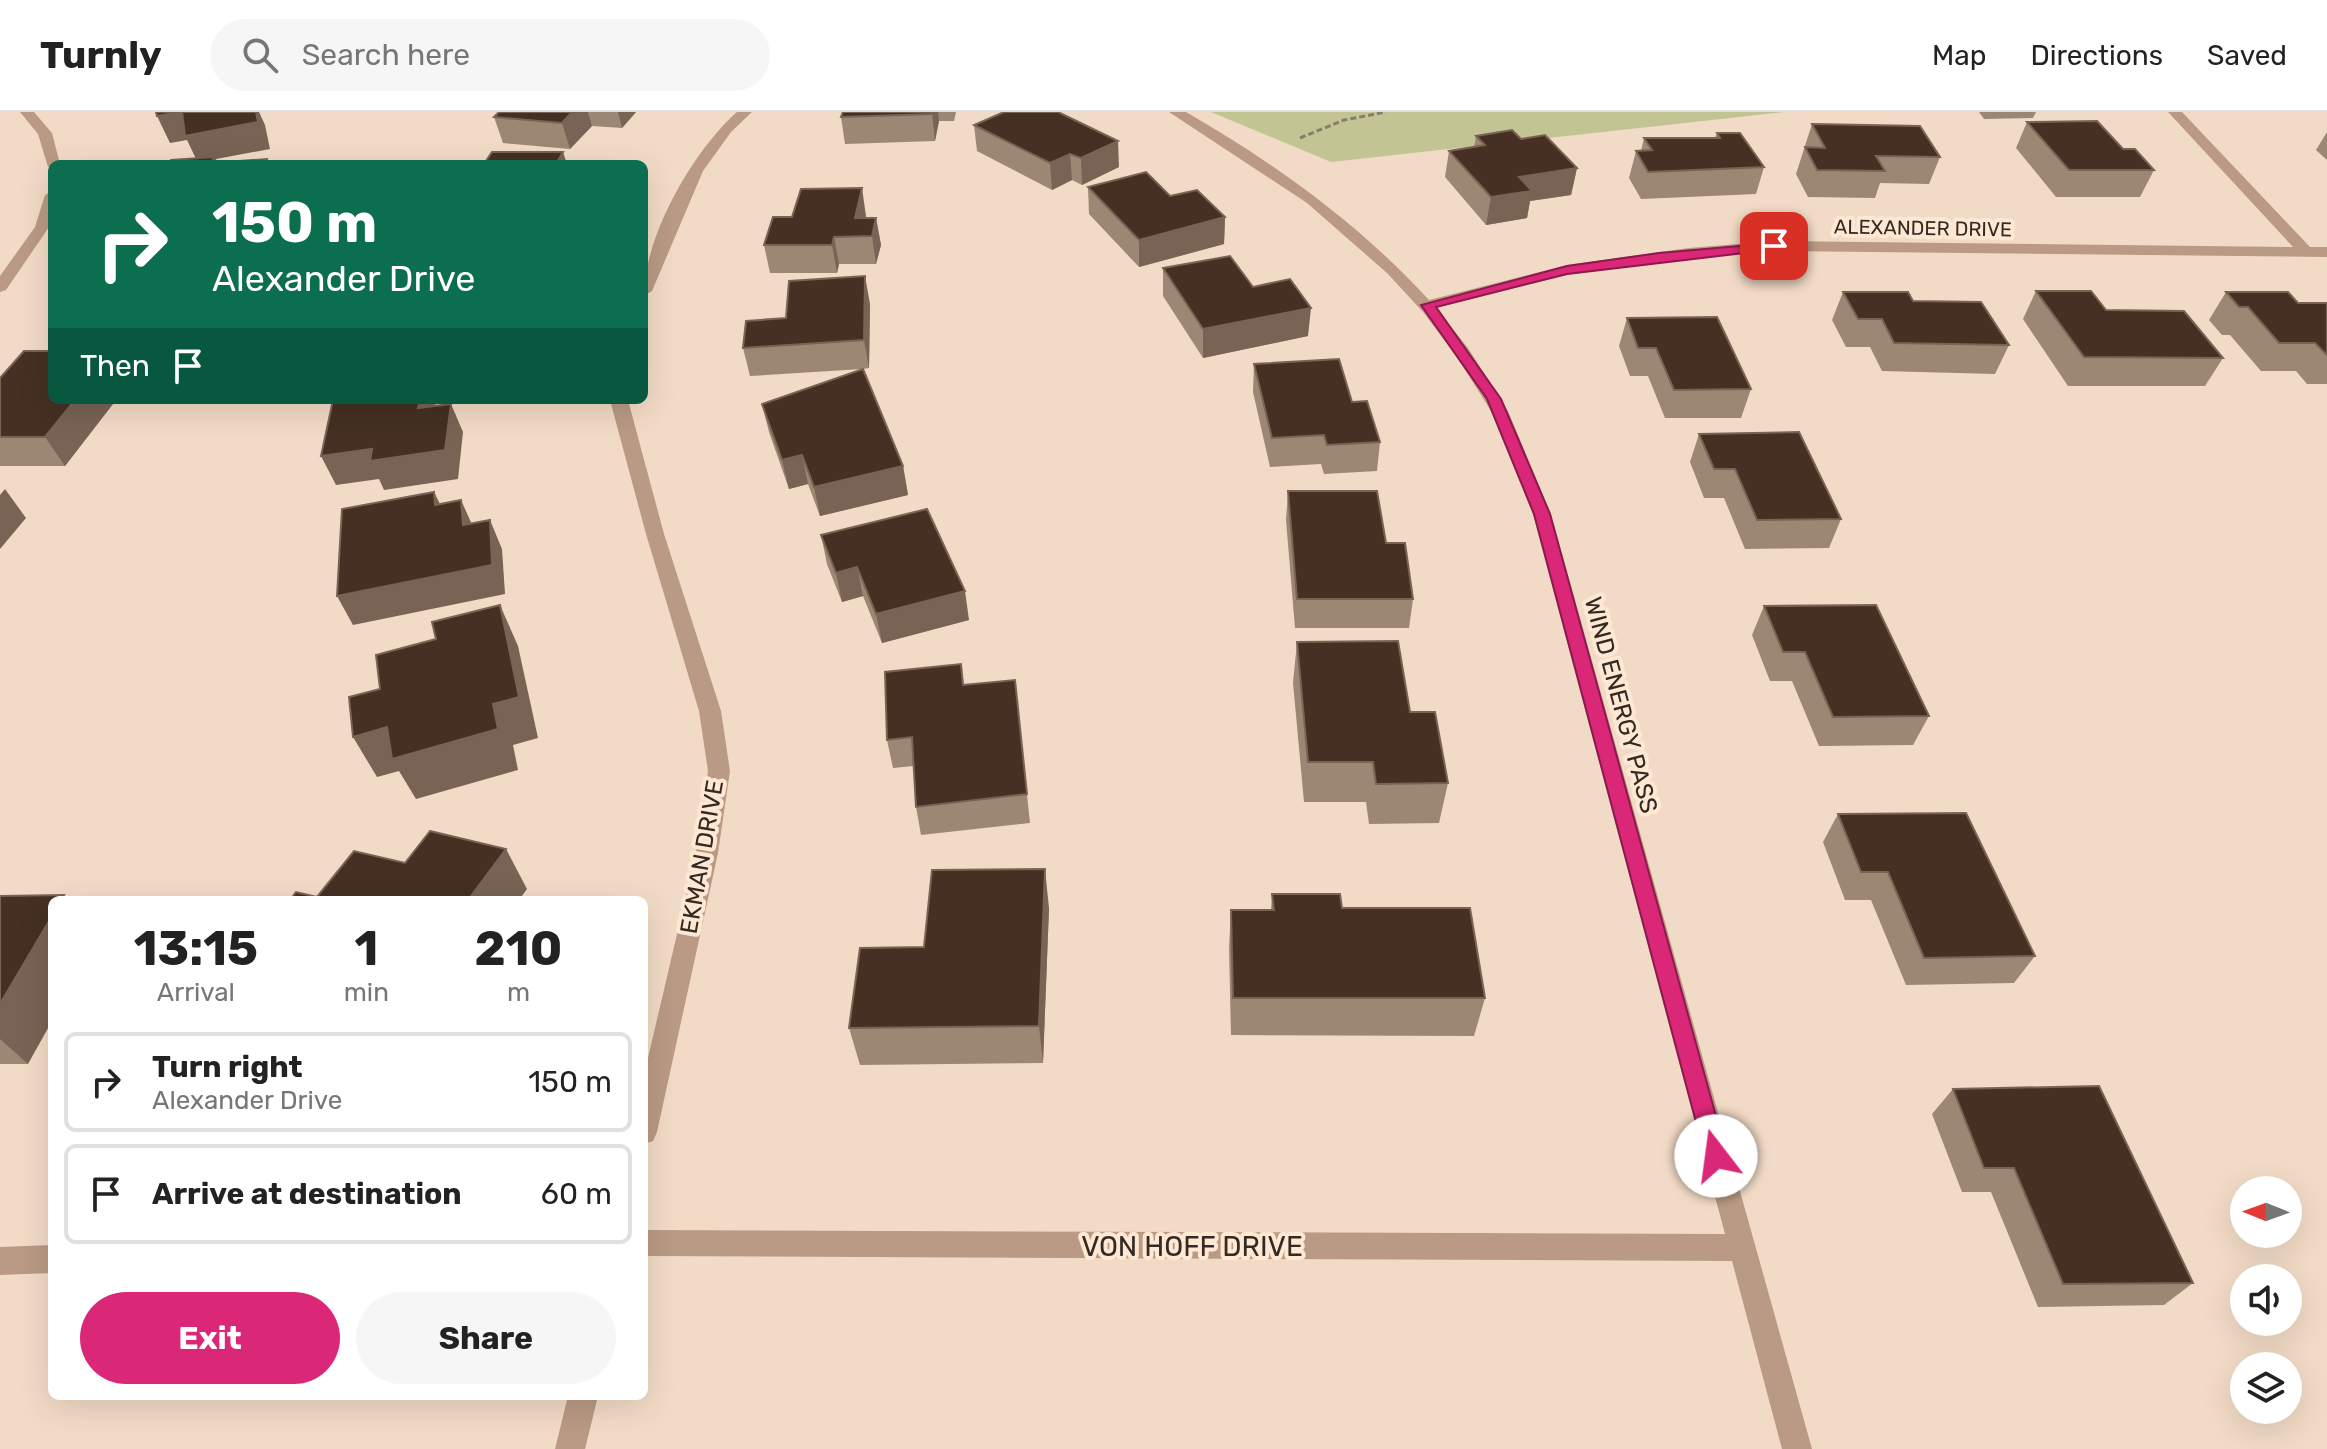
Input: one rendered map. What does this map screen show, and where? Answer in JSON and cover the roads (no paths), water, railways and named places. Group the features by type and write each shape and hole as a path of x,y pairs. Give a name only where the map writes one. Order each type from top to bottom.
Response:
{"street":[{"path":"27,112 45,133 52,160"},
{"path":"648,282 691,180 709,149 745,112"},
{"name":"WIND ENERGY PASS","path":"1176,112 1244,149 1339,218 1428,305 1494,399 1542,514 1797,1449"},
{"path":"2175,112 2305,251"},
{"path":"0,287 42,227 48,208"},
{"name":"ALEXANDER DRIVE","path":"1428,305 1582,268 1774,246 2327,252"},
{"name":"EKMAN DRIVE","path":"620,404 655,534 710,711 719,771 707,853 648,1114"},
{"name":"VON HOFF DRIVE","path":"648,1243 1741,1248"},
{"path":"0,1261 48,1259"},
{"path":"570,1449 582,1400"}]}
